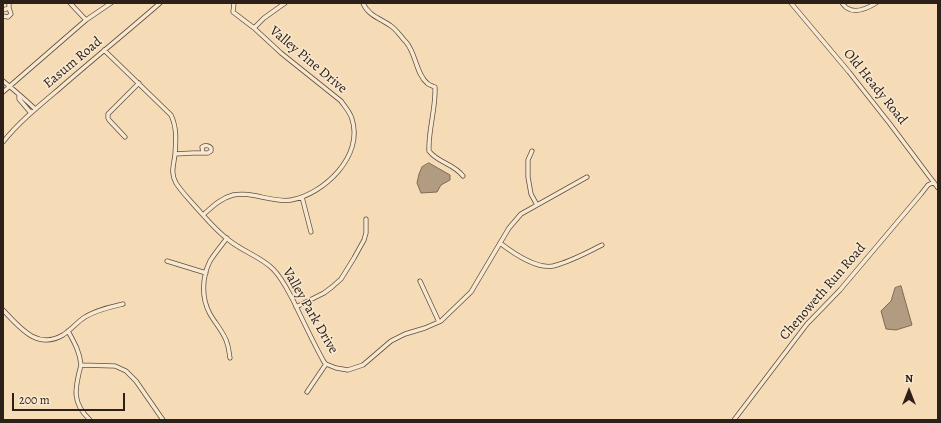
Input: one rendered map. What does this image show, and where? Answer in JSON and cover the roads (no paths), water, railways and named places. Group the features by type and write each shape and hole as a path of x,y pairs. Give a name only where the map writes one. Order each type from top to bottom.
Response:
{"street":[{"path":"70,3 86,20"},
{"path":"3,92 86,20 111,3"},
{"name":"Easum Road","path":"3,142 9,134 35,109 160,3"},
{"name":"Valley Pine Drive","path":"203,215 221,200 233,195 246,194 283,201 302,197 314,192 335,175 350,154 353,143 353,120 341,101 233,12 234,3"},
{"path":"254,28 264,18 286,3"},
{"path":"363,3 368,11 379,20 390,26 407,43 419,71 427,83 435,88 428,151 433,157 459,170 463,176"},
{"name":"Old Heady Road","path":"791,3 850,72 938,188"},
{"path":"842,3 846,8 855,11 865,9 869,5 871,6 876,3"},
{"path":"3,10 9,8 9,5"},
{"path":"3,16 8,17 11,14 9,5"},
{"name":"Valley Park Drive","path":"104,50 172,115 176,128 175,154 172,167 176,183 182,192 230,242 265,262 274,270 286,287 314,345 326,364 336,368 348,370 363,365 391,341 405,334 441,321 471,292 500,242 520,214 587,177"},
{"path":"3,81 35,109"},
{"path":"125,137 108,118 108,114 139,83"},
{"path":"19,95 19,99 31,113"},
{"path":"532,151 528,160 528,177 531,194 537,205"},
{"path":"175,154 203,153"},
{"name":"Chenoweth Run Road","path":"734,420 807,324 840,290 921,194 934,182"},
{"path":"302,197 311,232"},
{"path":"296,307 324,293 340,279 364,240 366,233 366,219"},
{"path":"227,238 213,257 206,273 204,293 206,305 226,341 230,358"},
{"path":"500,242 509,250 536,264 551,266 571,260 602,245"},
{"path":"167,261 206,273"},
{"path":"420,281 439,322"},
{"path":"3,310 28,335 42,340 53,339 64,335 79,322 93,313 123,304"},
{"path":"68,331 78,350 80,365 76,387 76,398 79,407 90,420"},
{"path":"307,392 326,364"},
{"path":"80,365 115,366 126,370 136,381 164,420"}]}
